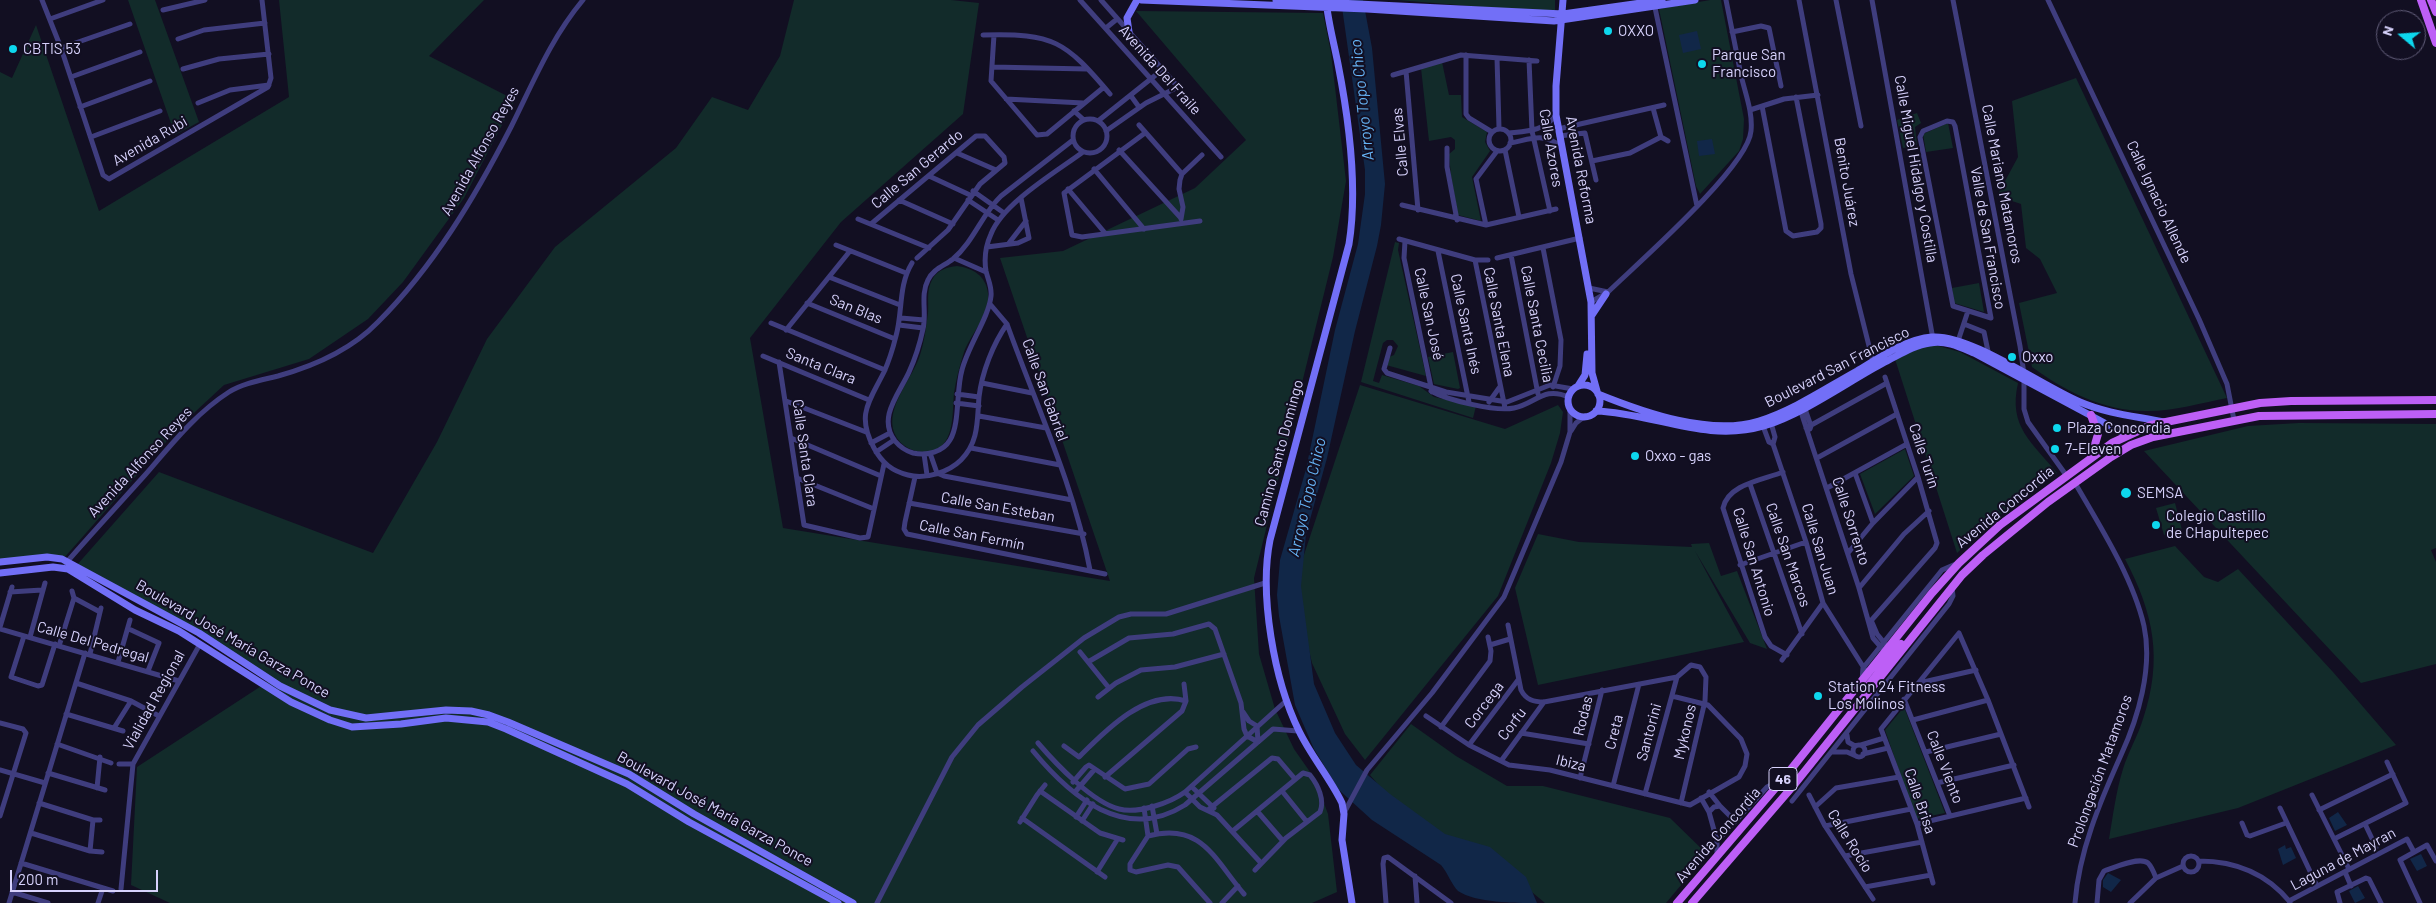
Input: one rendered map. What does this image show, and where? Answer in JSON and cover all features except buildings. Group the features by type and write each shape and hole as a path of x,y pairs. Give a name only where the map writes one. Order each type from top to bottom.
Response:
{"main road":[{"path":"2421,0 2436,44"},
{"path":"2432,0 2436,12"},
{"name":"Avenida Concordia","path":"1887,650 1901,627 1959,563 2000,525 2066,475 2127,435 2166,422 2233,407 2291,401 2436,400"},
{"name":"Avenida Concordia","path":"1692,903 1698,899 1861,703 1873,678 1918,630 1952,587 1983,554 2074,483 2131,445 2153,437 2234,420 2284,414 2436,414"},
{"path":"2091,415 2098,434 2091,458"},
{"path":"2127,435 2153,437"},
{"path":"2025,520 2033,510 2066,486 2069,482 2066,475"},
{"path":"1873,678 1887,650 1918,630"},
{"name":"Avenida Concordia","path":"1677,903 1862,683 1873,678"}],"street":[{"name":"Avenida Rubi","path":"42,0 61,48 103,175 109,179 270,85"},
{"path":"50,20 103,0"},
{"path":"163,10 205,0"},
{"path":"198,103 230,90 270,85 271,78 262,0"},
{"name":"Avenida Alfonso Reyes","path":"65,565 184,430 224,396 238,387 299,369 326,357 359,339 379,321 427,264 467,207 559,31 583,0"},
{"name":"Avenida Del Fraile","path":"1080,0 1221,157"},
{"name":"Avenida Del Fraile","path":"1101,0 1178,87 1163,93"},
{"path":"1129,32 1127,18 1136,0"},
{"path":"1141,0 1335,5 1562,18 1654,3 1695,0"},
{"path":"1276,0 1326,6"},
{"name":"Avenida Reforma","path":"1563,0 1556,86 1556,115 1580,238 1592,315 1585,375 1575,388"},
{"path":"1654,3 1662,0"},
{"path":"1592,315 1607,293 1697,206 1743,154 1749,142 1751,131 1750,110 1726,0"},
{"name":"Benito Juárez","path":"1799,0 1853,283 1874,364"},
{"path":"1836,0 1861,126"},
{"name":"Calle Miguel Hidalgo y Costilla","path":"1872,0 1933,340"},
{"name":"Calle Mariano Matamoros","path":"1954,0 2024,377 2024,409 2028,422 2066,475"},
{"name":"Calle Ignacio Allende","path":"2048,0 2122,152 2199,319 2227,384 2234,420"},
{"path":"1654,3 1697,206"},
{"name":"Camino Santo Domingo","path":"1326,6 1338,64 1352,173 1353,219 1349,244 1270,540 1265,583 1276,655 1287,700 1298,731 1340,798 1344,814 1342,840 1352,903"},
{"path":"1106,28 1117,19"},
{"path":"61,48 130,24"},
{"path":"178,39 204,30 265,24"},
{"path":"1732,32 1761,26 1769,28 1781,86"},
{"path":"983,35 1021,35 1048,39 1066,48 1110,94"},
{"path":"994,35 991,80 1037,135 1047,134 1104,87"},
{"path":"71,77 140,52"},
{"path":"184,69 218,59 268,54"},
{"path":"1466,55 1466,114 1468,118 1492,132"},
{"path":"1393,75 1455,56 1466,55 1537,61"},
{"path":"1497,58 1499,128"},
{"name":"Calle Azores","path":"1519,218 1553,210 1532,130 1529,60"},
{"path":"992,67 1086,69"},
{"path":"1074,111 1084,120 1098,121 1162,70"},
{"name":"Calle Elvas","path":"1406,71 1418,210"},
{"path":"80,107 150,81"},
{"path":"1106,132 1139,107 1163,93"},
{"path":"1750,110 1773,101 1818,95"},
{"path":"1131,96 1139,107"},
{"path":"1762,106 1786,231 1793,236 1817,232 1821,228 1821,224 1796,97"},
{"path":"1006,100 1083,103"},
{"path":"1559,132 1664,105"},
{"path":"1652,108 1660,137"},
{"path":"91,137 160,111"},
{"path":"1499,128 1509,133 1532,130 1548,125 1556,115"},
{"path":"1068,116 1077,125"},
{"path":"1084,120 1077,125 1073,140 992,204 972,238 954,258 937,269 928,279 925,291 923,328 910,369 888,416 890,433 904,450 924,454 930,453 940,450 951,440 955,427 957,394 966,356 990,304 991,288 986,272 986,247 998,220 1021,198 1083,152 1100,149 1106,143 1106,132 1098,121"},
{"name":"Valle de San Francisco","path":"1947,121 1953,122 1955,126 1991,317 1975,314 1953,306 1920,139 1923,131 1947,121"},
{"path":"1139,125 1182,174"},
{"path":"1499,128 1492,132 1488,141 1491,147 1497,151 1504,150 1510,144 1534,138 1548,138 1562,147"},
{"path":"1559,132 1585,133 1596,180"},
{"path":"1145,133 1119,150 1064,193 1072,235 1082,237 1200,221"},
{"path":"1509,133 1510,144"},
{"name":"Calle San Gerardo","path":"871,224 980,135 987,139 1005,161 996,170"},
{"path":"1592,162 1630,153 1660,137 1668,140"},
{"path":"1073,140 1083,152"},
{"path":"1447,148 1447,167 1457,220"},
{"path":"1100,149 1110,157"},
{"path":"1100,149 1102,163"},
{"path":"1119,150 1180,217"},
{"path":"1402,205 1457,220 1486,225 1519,218 1504,150"},
{"path":"1486,225 1476,179 1497,151"},
{"path":"917,258 953,224 970,196 996,170 957,153"},
{"path":"1181,224 1180,217 1183,207 1179,185 1182,174 1202,155"},
{"path":"1094,170 1144,229"},
{"path":"929,176 970,196 992,204 1004,213"},
{"path":"1068,189 1105,233"},
{"path":"970,196 986,213 998,220"},
{"path":"986,247 1025,241 1029,238 1021,198"},
{"path":"899,200 953,224"},
{"path":"858,219 928,248"},
{"path":"1010,243 1026,221"},
{"path":"1497,258 1580,238"},
{"path":"1399,240 1475,260 1488,260"},
{"name":"Calle San José","path":"1405,241 1404,258 1430,389"},
{"path":"836,245 906,273"},
{"path":"1543,248 1561,340 1560,366 1552,392"},
{"name":"Calle Santa Inés","path":"1438,250 1468,399"},
{"path":"786,330 850,251"},
{"name":"Calle Santa Cecilia","path":"1510,255 1538,394"},
{"path":"954,258 986,272"},
{"name":"Calle Santa Elena","path":"1475,260 1499,388 1505,408"},
{"path":"912,263 906,273 900,305 901,318 895,339 885,370 868,400 864,421 871,444 884,464 899,472 915,477 937,473 1072,500 1084,534 1090,570"},
{"path":"829,277 900,305"},
{"path":"1589,288 1607,293"},
{"path":"1591,302 1607,293"},
{"name":"San Blas","path":"807,303 895,339"},
{"name":"Calle San Gabriel","path":"990,304 1007,324 1072,500"},
{"path":"1958,343 1968,311"},
{"path":"1972,326 1975,314"},
{"path":"901,318 924,320"},
{"path":"771,324 885,370"},
{"name":"Calle San Gabriel","path":"937,473 952,467 962,460 972,448 979,416 979,397 982,383 994,346 1007,324"},
{"path":"1964,324 1985,333 1989,358"},
{"path":"899,325 923,328"},
{"name":"Boulevard San Francisco","path":"1596,411 1617,412 1709,432 1727,432 1763,426 1772,423 1912,342 1933,340 1958,343 1989,358 2127,435"},
{"name":"Avenida Reforma","path":"1590,344 1592,373 1597,393"},
{"path":"1344,814 1367,770 1432,693 1504,597 1561,462 1570,432 1576,422 1596,411 1600,400 1597,393 1588,385 1575,388 1554,385 1519,407 1487,406 1430,389 1385,372 1390,348"},
{"name":"Santa Clara","path":"763,356 868,400"},
{"name":"Calle Santa Clara","path":"779,362 802,521 806,526 865,538 869,536 884,464"},
{"name":"Calle Turín","path":"1869,620 1935,548 1937,543 1929,511 1885,377"},
{"name":"Boulevard San Francisco","path":"2024,377 2098,409 2120,415 2166,422"},
{"path":"982,383 1032,393"},
{"path":"1809,429 1887,384"},
{"path":"1487,406 1499,388"},
{"path":"1570,432 1569,397 1575,388"},
{"path":"1468,399 1513,402 1538,394 1552,392 1569,397"},
{"name":"Boulevard San Francisco","path":"1597,393 1675,419 1720,426 1754,423 1801,405"},
{"path":"957,394 979,397"},
{"path":"786,401 866,432"},
{"path":"956,402 979,406"},
{"name":"Calle Sorrento","path":"1801,405 1869,620 1887,650"},
{"path":"1570,408 1576,414 1585,416"},
{"path":"1817,458 1896,414"},
{"path":"979,416 1046,428"},
{"name":"Calle San Juan","path":"1772,423 1775,437 1773,444"},
{"name":"Calle San Juan","path":"1763,426 1769,442 1773,444 1783,472 1806,542 1823,603 1873,678"},
{"path":"871,444 890,433"},
{"path":"791,438 881,476"},
{"path":"876,452 894,440"},
{"path":"1827,488 1907,444"},
{"name":"Calle San Gabriel","path":"972,448 1060,465"},
{"path":"930,453 937,473"},
{"path":"924,454 927,476"},
{"name":"Calle San Antonio","path":"1783,472 1732,492 1723,508 1765,637 1771,646 1787,655"},
{"path":"1855,473 1873,523"},
{"name":"Calle San Fermín","path":"915,477 904,527 906,533 910,536 1105,574"},
{"path":"1848,553 1873,523 1918,477"},
{"path":"797,478 874,509"},
{"name":"Prolongación Matamoros","path":"2074,483 2130,582 2144,627 2145,667 2137,711 2121,756 2102,795 2088,838 2078,877 2075,903"},
{"name":"Calle San Marcos","path":"1750,484 1802,634"},
{"name":"Calle San Esteban","path":"909,503 1084,534"},
{"path":"1859,588 1904,534 1929,511"},
{"path":"1740,565 1806,542"},
{"path":"0,562 47,557 65,565"},
{"path":"0,573 65,565"},
{"name":"Boulevard José María Garza Ponce","path":"65,565 135,610 200,644 291,702 314,713 352,727 383,726 446,718 488,722 627,784 689,822 838,903"},
{"name":"Boulevard José María Garza Ponce","path":"65,565 200,633 309,702 354,717 446,710 471,711 489,715 582,752 644,782 694,814 853,903"},
{"path":"45,583 11,676 38,686 42,685 74,598 72,591"},
{"path":"877,903 952,757 978,725 1022,687 1084,638 1119,617 1131,614 1166,614 1265,583"},
{"path":"1873,678 1952,600 1952,587"},
{"path":"0,628 11,590 42,590"},
{"path":"9,903 66,714 101,610 74,598"},
{"path":"1782,660 1823,603"},
{"path":"118,662 129,629 130,620"},
{"path":"1088,662 1129,638 1172,634 1210,624 1214,626 1224,654 1242,712 1242,725 1247,736 1258,742"},
{"path":"1508,625 1518,680 1526,697 1534,701 1544,702 1677,677"},
{"name":"Calle Del Pedregal","path":"0,628 179,681"},
{"path":"129,629 157,641 159,646 148,671"},
{"path":"1904,699 1960,632 2029,807"},
{"path":"1441,727 1487,665 1490,657 1488,637"},
{"path":"1490,645 1510,639"},
{"name":"Vialidad Regional","path":"121,889 133,764 200,644"},
{"path":"1792,801 1847,735 1887,650"},
{"path":"1080,652 1109,688"},
{"path":"1098,697 1109,688 1141,670 1175,666 1224,654"},
{"name":"Mykonos","path":"1677,677 1691,666 1700,667 1706,681 1705,704 1681,803"},
{"path":"1918,683 1976,670"},
{"name":"Santorini","path":"1645,794 1677,677"},
{"name":"Corcega","path":"1469,745 1518,680"},
{"path":"76,683 131,701 159,716"},
{"path":"1105,777 1179,715 1185,707 1186,701 1184,684"},
{"name":"Creta","path":"1613,786 1639,684"},
{"name":"Rodas","path":"1580,778 1602,690"},
{"path":"291,702 296,695"},
{"path":"1672,696 1705,704"},
{"name":"Calle Viento","path":"1904,699 1950,816"},
{"name":"Calle Brisa","path":"1904,699 1881,728 1917,824 1933,883"},
{"path":"1038,743 1074,781 1094,795 1118,809 1144,808 1172,801 1192,787 1287,700"},
{"path":"1913,720 1988,700"},
{"path":"114,728 131,701"},
{"path":"1064,746 1079,757 1135,708 1149,701 1186,701"},
{"name":"Corfu","path":"1500,761 1544,702"},
{"name":"Ibiza","path":"1426,716 1469,745 1500,761 1518,767 1550,770 1690,805 1709,792 1739,776 1745,766 1747,754 1741,739 1705,704"},
{"path":"1242,712 1249,721 1257,726"},
{"path":"66,714 123,732"},
{"path":"0,723 23,729 26,735 1,816"},
{"path":"1257,726 1258,742"},
{"path":"1033,752 1069,787 1090,802 1119,818 1146,818 1178,809 1191,800 1274,729 1298,731"},
{"path":"1521,733 1589,744"},
{"path":"1926,752 2001,734"},
{"path":"1847,735 1848,742 1864,748 1864,754"},
{"path":"1856,756 1853,750 1858,745 1884,738"},
{"path":"57,744 111,763"},
{"path":"1069,787 1086,767 1090,765 1094,770 1125,789 1146,785 1188,749 1196,747"},
{"path":"1832,752 1846,752 1856,756 1888,748"},
{"path":"578,762 582,752"},
{"path":"97,788 100,758"},
{"path":"1208,810 1272,758 1278,759 1295,779"},
{"path":"1047,767 1054,760"},
{"path":"2334,839 2405,804 2406,802 2387,762"},
{"path":"119,764 133,764"},
{"path":"1937,782 2014,766"},
{"path":"0,770 45,783"},
{"path":"1075,792 1094,770"},
{"path":"48,773 106,790"},
{"path":"1234,830 1302,773 1308,773 1317,785 1321,810 1283,841 1255,870"},
{"path":"2319,810 2393,774"},
{"path":"1815,807 1836,788 1899,777"},
{"path":"1717,841 1766,787 1784,778"},
{"path":"1793,786 1810,780"},
{"path":"1045,785 1021,820 1105,877"},
{"path":"1192,787 1213,806 1217,815"},
{"path":"1282,790 1307,822"},
{"path":"1040,792 1100,833 1120,840 1097,872"},
{"path":"1185,792 1191,800 1217,815 1234,830 1261,863"},
{"path":"1709,792 1735,820"},
{"path":"1082,821 1094,795"},
{"name":"Calle Rocío","path":"1809,795 1825,826 1873,899"},
{"path":"2312,795 2334,839 2351,886"},
{"path":"1701,798 1708,812 1717,841 1717,856"},
{"path":"1917,824 2026,798"},
{"path":"1076,817 1090,802"},
{"path":"39,803 93,820 100,820"},
{"path":"1152,806 1156,834"},
{"path":"1708,812 1714,807 1720,806"},
{"path":"1144,808 1148,836 1130,864 1130,870 1136,872 1168,866 1178,867 1210,903"},
{"path":"2280,808 2317,886"},
{"path":"1825,826 1911,809"},
{"path":"1258,811 1283,841"},
{"path":"90,851 93,820"},
{"path":"2242,823 2247,834 2250,836 2286,823"},
{"path":"2364,824 2376,847"},
{"path":"30,832 90,851 102,852"},
{"path":"1148,836 1182,832 1198,840 1244,894"},
{"name":"Laguna de Mayran","path":"2290,902 2317,886 2408,840 2414,852"},
{"path":"1845,856 1922,842"},
{"path":"2420,903 2400,861 2428,845 2436,861"},
{"path":"2199,861 2198,867 2193,872 2187,871 2183,866 2184,859 2190,855 2196,857 2199,861 2234,864 2248,869 2271,884 2290,902"},
{"path":"1386,903 1383,864 1384,858 1388,857 1450,903"},
{"path":"2096,903 2099,880 2104,872 2140,861 2148,863 2155,875"},
{"path":"21,863 113,891"},
{"path":"2130,903 2155,875 2183,866"},
{"path":"1865,887 1931,875"},
{"path":"1415,876 1418,903"},
{"path":"2340,903 2338,892 2367,878 2381,903"},
{"path":"1222,903 1238,886"},
{"path":"98,903 103,888"},
{"path":"12,892 48,903"}],"green space":[{"path":"128,0 155,0 199,122 175,135"},
{"path":"279,0 484,0 429,56 515,100 464,198 403,282 368,319 309,359 224,385 181,425 64,558 0,564 0,72 12,78 36,25 99,211 289,97"},
{"path":"794,0 951,0 979,3 963,114 841,222 750,338 783,528 1110,581 1000,258 1063,251 1195,188 1246,140 1136,11 1323,13 1331,53 1346,181 1333,257 1254,578 1259,654 1275,709 1294,749 1315,779 1328,814 1337,892 1312,903 170,903 131,885 137,767 272,679 76,566 159,472 373,553 437,442 487,339 555,247 676,148 712,97 748,110 780,56"},
{"path":"1397,0 1555,0 1555,13"},
{"name":"Parque San Francisco","path":"1710,0 1721,0 1744,119 1743,139 1739,151 1700,194 1696,186 1659,9"},
{"path":"1442,62 1449,95 1461,95 1462,117 1487,132 1485,142 1490,151 1472,177 1481,221 1458,215 1449,154 1455,149 1455,140 1451,137 1429,141 1421,68"},
{"path":"2076,78 2227,398 2158,411 2117,408 2101,404 2072,392 2032,367 2019,303 2057,293 2040,259 2026,248 2021,204 1997,196 2018,157 2012,101"},
{"path":"1917,113 1921,123 1915,127 1917,145 1903,148 1897,120"},
{"path":"1948,123 1953,148 1926,152 1923,134"},
{"path":"1395,242 1399,243 1398,250 1426,376 1386,365 1389,357 1394,355 1398,346 1393,340 1387,340 1383,343 1373,381 1379,383 1382,375 1419,386 1434,397 1476,406 1473,418 1361,382"},
{"path":"957,266 973,271 982,278 987,287 988,300 984,315 964,352 958,372 952,421 947,439 934,450 915,451 899,441 893,428 892,418 899,398 921,353 925,336 930,284 939,271"},
{"path":"1979,283 1984,312 1954,303 1952,288"},
{"path":"1935,345 1960,352 2018,383 2016,411 2019,423 2031,443 2057,473 1987,525 1957,553 1895,359 1924,346"},
{"path":"1453,352 1460,388 1458,389 1434,384 1428,357"},
{"path":"1360,385 1505,429 1558,405 1563,412 1560,433 1551,463 1498,596 1365,760 1345,734 1312,663 1300,612 1297,576"},
{"path":"2299,423 2436,424 2436,548 2431,550 2436,562 2436,664 2361,683 2144,451 2248,426"},
{"path":"1905,449 1914,476 1875,514 1860,474"},
{"path":"2175,503 2182,530 2164,535 2156,508"},
{"path":"1538,534 1579,542 1692,547 1691,544 1709,543 1721,576 1737,571 1767,649 1750,643 1695,551 1744,642 1538,685 1515,588"},
{"path":"2175,546 2204,577 2218,582 2238,569 2333,672 2396,745 2238,808 2109,839 2121,777 2143,719 2153,676 2154,657 2149,618 2135,579 2125,559"},
{"path":"1904,707 1945,813 1916,819 1885,730"},
{"path":"1411,724 1456,756 1507,786 1543,786 1670,818 1707,854 1666,903 1545,903 1509,873 1492,874 1394,803 1370,775"}],"water":[{"name":"Arroyo Topo Chico","path":"1341,0 1363,0 1372,48 1385,184 1377,246 1355,331 1327,458 1306,534 1301,586 1314,684 1335,733 1356,765 1390,794 1445,834 1490,847 1526,877 1537,903 1485,900 1458,891 1441,865 1372,820 1339,790 1314,749 1295,705 1279,616 1277,595 1280,560 1306,469 1335,330 1358,244 1365,194 1365,170"},
{"path":"1697,31 1701,49 1683,53 1679,35"},
{"path":"1712,139 1715,154 1699,156 1697,141"},
{"path":"2338,812 2347,825 2335,831 2329,818"},
{"path":"2285,845 2286,849 2291,847 2296,858 2283,865 2278,849"},
{"path":"2421,854 2427,866 2417,871 2410,859"},
{"path":"2108,873 2121,880 2111,892 2103,887 2103,880"},
{"path":"2358,886 2365,898 2355,903 2349,891"}],"place":[{"name":"OXXO","path":"1608,31"},
{"name":"CBTIS 53","path":"13,49"},
{"name":"Parque San Francisco","path":"1702,64"},
{"name":"Oxxo","path":"2012,357"},
{"name":"Plaza Concordia","path":"2057,428"},
{"name":"7-Eleven","path":"2055,449"},
{"name":"Oxxo - gas","path":"1635,456"},
{"name":"SEMSA","path":"2126,493"},
{"name":"Colegio Castillo de CHapultepec","path":"2156,525"},
{"name":"Station 24 Fitness Los Molinos","path":"1818,696"}]}
